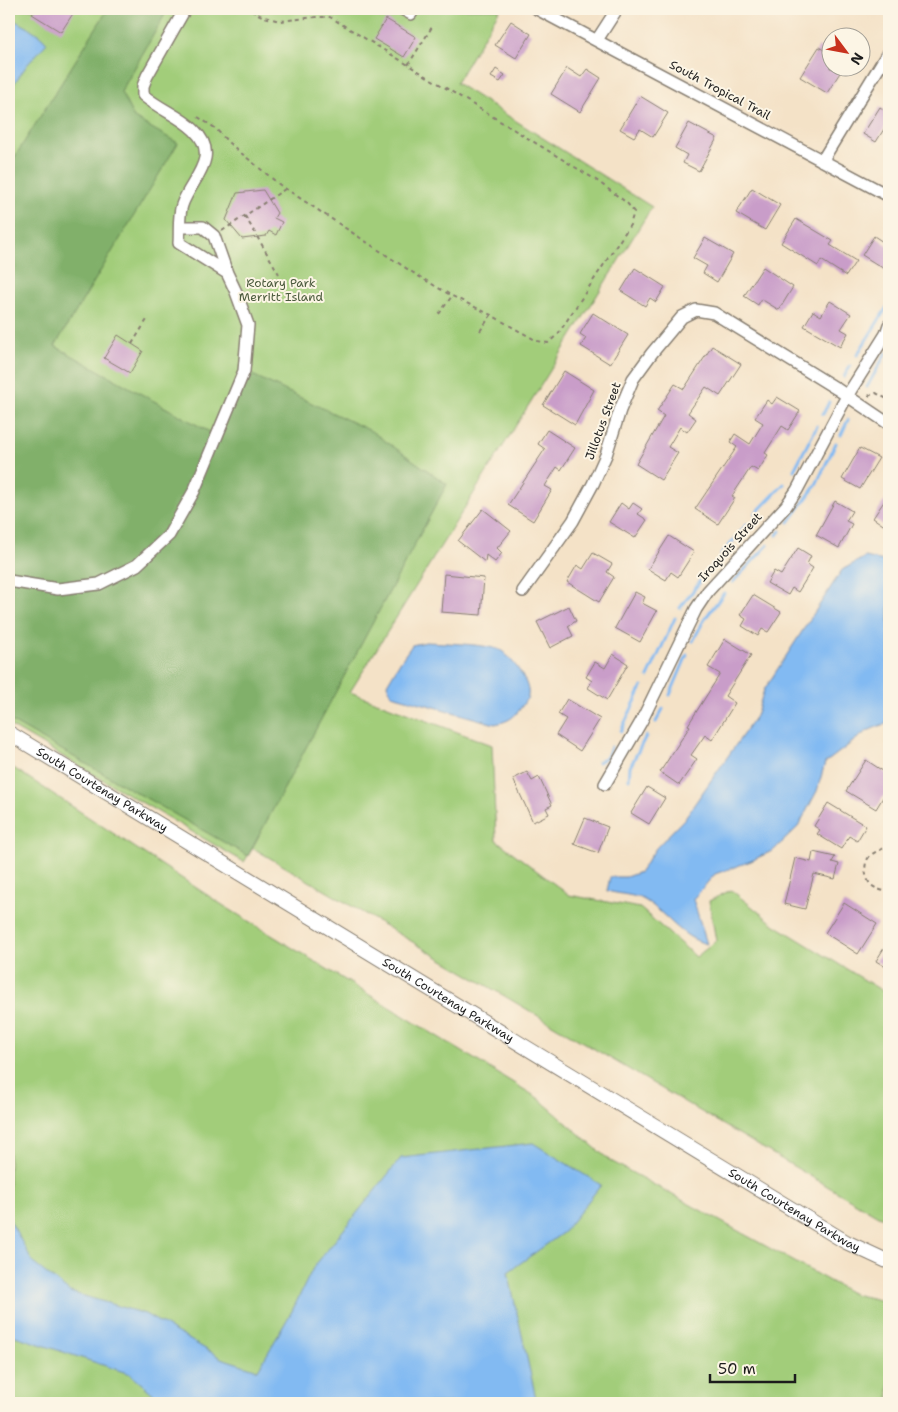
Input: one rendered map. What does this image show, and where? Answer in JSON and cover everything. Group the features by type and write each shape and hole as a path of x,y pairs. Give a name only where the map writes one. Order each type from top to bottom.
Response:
{"main road":[{"name":"South Courtenay Parkway","path":"9,733 846,1242 889,1262"}],"street":[{"path":"185,9 147,76 143,86 143,95 152,104 192,128 202,138 206,154 202,170 181,206 179,243 227,273"},
{"path":"402,9 411,14 414,9"},
{"name":"South Tropical Trail","path":"537,9 889,196"},
{"path":"597,40 617,9"},
{"path":"822,161 889,51"},
{"path":"9,581 58,589 99,584 137,565 169,535 194,491 244,371 248,325 214,236 203,227 180,227"},
{"name":"Jillotus Street","path":"523,591 573,521 593,484 606,455 620,410 633,379 682,317 696,310 714,314 858,402 889,424"},
{"name":"Iroquois Street","path":"605,784 641,722 696,609 708,591 791,498 847,396 888,330"}],"path":[{"path":"193,115 215,128 235,149 286,189 415,274 537,341 548,343 558,334 630,225 634,212 627,203 596,180 330,17 316,16 280,21 248,9"},
{"path":"408,65 432,27"},
{"path":"214,236 286,189"},
{"path":"245,216 279,274"},
{"path":"439,314 452,296"},
{"path":"480,331 491,315"},
{"path":"132,344 148,318"},
{"path":"858,402 876,393 889,400"},
{"path":"889,843 884,849 875,852 869,857 865,868 870,884 889,892"}],"green space":[{"name":"Rotary Park Merritt Island","path":"9,9 500,9 456,83 652,207 350,692 492,745 496,840 569,895 640,908 696,957 716,941 709,901 731,890 775,925 889,995 889,1219 878,1216 253,848 244,862 9,725"},
{"path":"108,9 168,9 121,92 134,118 178,143 55,346 217,436 244,371 371,431 447,484 248,856 9,720 9,166"},
{"path":"9,765 224,906 538,1098 609,1160 853,1294 889,1302 889,1403 9,1403"}],"water":[{"path":"9,19 30,28 47,43 27,65 9,91"},
{"path":"865,557 889,562 889,722 867,731 825,763 817,791 798,827 774,850 751,861 715,874 693,899 707,944 689,937 654,906 642,899 607,891 610,877 626,877 640,872 656,848 684,819 756,716 764,690 842,570"},
{"path":"426,642 477,645 502,651 524,678 527,685 528,698 512,717 495,724 392,695 387,684 400,662 412,645"},
{"path":"533,1143 601,1185 564,1232 508,1272 537,1403 164,1403 130,1374 9,1334 9,1218 33,1263 70,1292 145,1314 221,1358 258,1370 292,1311 313,1268 401,1158"}],"building":[{"path":"36,9 76,9 61,32 32,14"},
{"path":"386,19 416,37 404,57 374,39"},
{"path":"511,21 531,34 516,58 495,45"},
{"path":"819,47 820,78 837,78 827,93 800,77"},
{"path":"567,68 581,77 587,69 601,78 580,112 551,94"},
{"path":"496,69 505,75 500,82 491,77"},
{"path":"640,96 668,113 653,137 640,129 634,137 620,129"},
{"path":"880,107 889,113 889,121 876,142 863,134"},
{"path":"689,123 717,138 699,171 683,163 687,155 675,148"},
{"path":"752,188 780,205 765,230 736,213"},
{"path":"263,190 277,213 274,218 282,222 276,235 269,231 266,236 242,239 226,220 237,193"},
{"path":"796,219 833,241 830,245 856,261 846,276 821,260 818,266 781,243"},
{"path":"874,236 889,246 889,272 862,255"},
{"path":"705,238 733,254 717,282 703,273 707,266 693,258"},
{"path":"763,267 793,287 779,310 761,299 758,305 744,296"},
{"path":"635,268 665,287 656,302 650,298 645,306 621,291"},
{"path":"830,301 851,314 841,329 848,333 840,347 804,326 813,311 821,316"},
{"path":"593,313 628,335 610,364 581,346 586,338 580,334"},
{"path":"118,335 143,351 130,373 104,358"},
{"path":"712,346 741,364 720,396 706,387 688,413 696,419 687,432 680,427 668,447 678,453 661,480 636,464 664,416 657,411 675,384 684,389"},
{"path":"564,371 594,390 575,425 543,405"},
{"path":"777,397 800,411 788,430 782,426 765,453 768,455 758,471 751,467 732,496 735,498 718,524 695,509 737,447 730,442 735,434 750,444 763,423 755,418 767,400 772,404"},
{"path":"547,430 575,448 561,470 557,467 545,486 552,490 533,521 508,505 545,449 538,444"},
{"path":"860,448 879,458 860,489 842,479"},
{"path":"889,494 889,529 873,518"},
{"path":"835,501 852,511 846,521 852,524 839,548 816,535"},
{"path":"621,503 629,509 633,503 642,509 638,514 647,520 635,538 609,522"},
{"path":"483,509 511,531 497,548 502,553 495,562 486,555 485,562 458,541"},
{"path":"669,536 694,552 678,577 671,572 666,580 648,569"},
{"path":"798,548 811,556 807,564 813,568 798,592 792,588 788,595 767,583 774,571 781,575"},
{"path":"593,553 612,564 607,572 614,577 599,602 567,582 577,565 583,569"},
{"path":"444,574 484,578 481,615 441,612"},
{"path":"635,592 645,597 642,603 657,611 640,642 615,628"},
{"path":"753,595 781,612 768,632 762,629 758,636 742,626 746,619 740,615"},
{"path":"569,606 576,621 568,626 573,636 550,648 537,622"},
{"path":"725,639 751,655 725,696 735,703 712,740 705,735 691,755 697,759 679,785 660,772 690,726 688,725 720,674 708,667"},
{"path":"613,654 628,664 607,700 588,688 592,681 586,677 595,662 605,668"},
{"path":"567,699 600,719 580,751 556,735 566,719 558,714"},
{"path":"866,760 889,775 889,797 885,794 876,809 846,791"},
{"path":"527,772 532,781 539,777 552,805 546,808 549,814 533,822 513,779"},
{"path":"647,787 665,798 649,824 631,813"},
{"path":"828,803 866,826 857,841 849,836 841,849 817,834 820,830 814,826"},
{"path":"585,818 608,827 598,853 574,844"},
{"path":"813,852 835,857 832,862 839,864 835,879 814,874 805,909 784,904 795,858 811,862"},
{"path":"844,903 877,924 858,954 825,933"},
{"path":"889,940 889,969 876,961"}],"waterway":[{"path":"857,355 889,304"},
{"path":"867,387 886,353"},
{"path":"844,377 850,366"},
{"path":"823,414 829,402"},
{"path":"841,435 848,420"},
{"path":"794,470 817,426"},
{"path":"789,522 816,485 836,443"},
{"path":"755,514 784,484"},
{"path":"721,555 747,524"},
{"path":"777,535 780,531"},
{"path":"733,582 768,545"},
{"path":"680,608 711,567"},
{"path":"693,641 704,620 724,593"},
{"path":"648,677 675,618"},
{"path":"670,695 687,655"},
{"path":"621,731 642,687"},
{"path":"656,722 663,709"},
{"path":"629,779 630,767 646,736"},
{"path":"598,762 607,757 611,747"}]}
